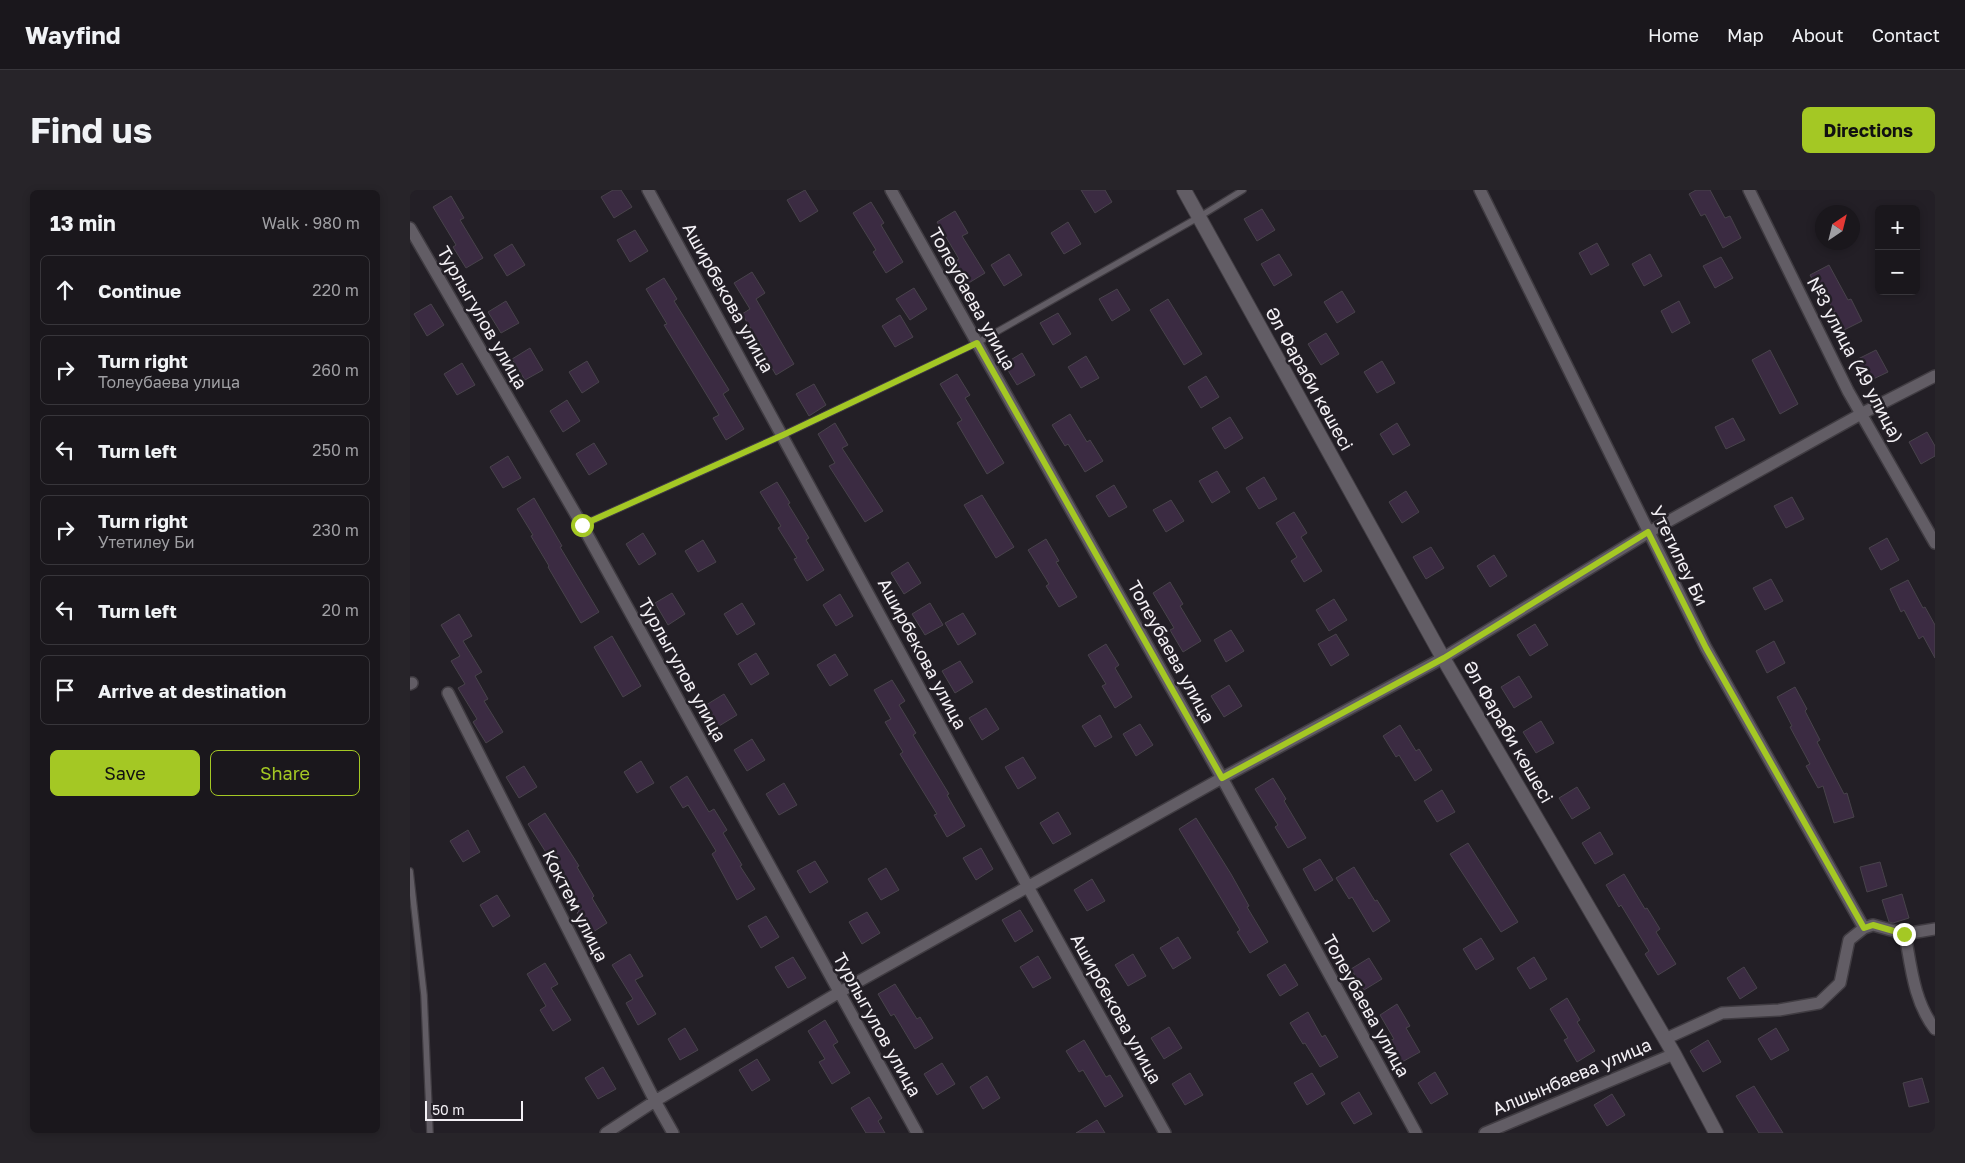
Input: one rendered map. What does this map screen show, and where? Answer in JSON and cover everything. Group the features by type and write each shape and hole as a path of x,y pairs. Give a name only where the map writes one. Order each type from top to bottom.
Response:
{"street":[{"name":"Аширбекова улица","path":"648,190 1165,1133"},
{"name":"Толеубаева улица","path":"890,190 1222,778 1416,1133"},
{"name":"Әл Фараби көшесі","path":"1184,190 1444,658 1674,1054 1716,1133"},
{"name":"Утетилеу Би","path":"1480,190 1706,648 1864,928"},
{"name":"№3 улица (49 улица)","path":"1749,190 1860,414 1935,543"},
{"name":"Турлыгулов улица","path":"410,228 582,525 838,993 917,1133"},
{"path":"606,1133 838,993 1222,778 1444,658 1648,532 1860,414 1935,376"},
{"name":"Коктем улица","path":"448,693 655,1102 674,1133"},
{"path":"1665,1039 1722,1013 1779,1010 1818,1003 1840,983 1849,940 1864,928 1873,925 1904,934 1935,929"},
{"path":"1904,934 1918,1000 1925,1017 1935,1029"},
{"name":"Алшынбаева улица","path":"1485,1133 1674,1054"}],"lane":[{"path":"582,525 783,435 977,343 1243,190"},
{"path":"410,871 424,995 430,1133"}],"building":[{"path":"613,190 621,190 632,207 614,218 601,197"},
{"path":"805,190 818,211 800,222 787,200"},
{"path":"1081,190 1105,190 1112,202 1095,213"},
{"path":"1696,190 1710,190 1725,218 1730,216 1741,238 1723,248 1705,214 1701,216 1689,194"},
{"path":"451,196 464,218 460,220 483,258 466,268 453,247 456,245 433,207"},
{"path":"871,202 884,223 881,225 903,262 886,273 873,252 876,250 853,213"},
{"path":"1262,209 1275,230 1257,241 1244,219"},
{"path":"955,211 968,233 962,236 985,273 967,284 954,262 959,259 937,222"},
{"path":"1068,222 1081,244 1064,254 1051,233"},
{"path":"635,230 648,251 630,262 617,240"},
{"path":"1597,243 1609,265 1591,275 1579,253"},
{"path":"512,244 525,265 507,276 494,255"},
{"path":"1009,254 1022,275 1004,286 991,265"},
{"path":"1279,254 1292,275 1274,286 1261,264"},
{"path":"1650,254 1662,276 1644,286 1632,264"},
{"path":"1721,257 1733,278 1715,288 1703,266"},
{"path":"1829,265 1848,300 1851,299 1862,321 1844,330 1825,295 1822,297 1810,275"},
{"path":"752,272 765,293 756,299 794,364 776,375 763,353 765,352 742,314 750,309 734,283"},
{"path":"664,278 677,299 674,301 729,390 723,394 744,429 726,440 713,418 719,415 664,325 667,324 646,289"},
{"path":"914,288 927,309 910,320 896,299"},
{"path":"1117,289 1130,310 1112,321 1099,299"},
{"path":"1342,291 1355,312 1337,323 1324,302"},
{"path":"1168,299 1202,354 1184,365 1150,310"},
{"path":"506,301 519,323 501,333 488,312"},
{"path":"1679,301 1690,323 1672,333 1661,311"},
{"path":"431,304 444,325 427,336 414,314"},
{"path":"1058,313 1071,334 1053,345 1040,323"},
{"path":"900,315 913,337 895,347 882,326"},
{"path":"1326,333 1339,354 1321,365 1308,344"},
{"path":"530,348 543,370 525,380 512,359"},
{"path":"1770,350 1798,404 1780,414 1752,360"},
{"path":"1876,350 1888,372 1869,381 1858,359"},
{"path":"1022,353 1035,375 1017,385 1004,364"},
{"path":"1086,356 1099,378 1081,388 1068,367"},
{"path":"587,361 599,382 582,393 569,372"},
{"path":"1382,361 1395,383 1377,393 1364,372"},
{"path":"462,363 475,385 457,395 444,374"},
{"path":"957,374 970,395 965,398 1004,463 987,474 957,423 962,420 940,384"},
{"path":"1206,376 1219,397 1201,408 1188,387"},
{"path":"814,384 826,405 809,416 796,394"},
{"path":"567,400 580,421 563,432 550,411"},
{"path":"1070,414 1087,442 1090,440 1103,461 1085,472 1068,444 1065,446 1052,425"},
{"path":"1230,417 1243,438 1225,449 1212,428"},
{"path":"1733,418 1745,440 1726,449 1715,427"},
{"path":"835,423 848,445 842,448 883,511 865,522 829,466 835,463 818,434"},
{"path":"1397,423 1410,445 1393,455 1380,434"},
{"path":"1927,432 1935,446 1935,456 1921,464 1909,442"},
{"path":"594,443 607,464 589,475 576,454"},
{"path":"508,456 521,478 503,488 490,467"},
{"path":"1217,471 1230,492 1212,503 1199,481"},
{"path":"1264,477 1277,499 1259,509 1246,488"},
{"path":"777,482 809,538 806,540 824,570 807,581 794,559 797,558 778,528 781,526 760,492"},
{"path":"1114,485 1127,507 1109,517 1096,496"},
{"path":"1406,491 1419,512 1402,523 1389,502"},
{"path":"982,495 1014,547 996,558 964,505"},
{"path":"1792,497 1804,519 1786,528 1774,506"},
{"path":"534,498 562,546 560,547 599,612 581,623 517,509"},
{"path":"1171,500 1184,521 1166,532 1153,510"},
{"path":"1294,512 1307,533 1301,537 1322,571 1304,582 1291,561 1297,557 1276,523"},
{"path":"643,533 656,554 639,565 626,544"},
{"path":"1887,538 1899,560 1881,570 1869,548"},
{"path":"1046,539 1059,561 1056,562 1077,597 1059,607 1046,586 1049,584 1028,550"},
{"path":"703,540 716,562 698,572 685,551"},
{"path":"1431,547 1444,568 1426,579 1413,557"},
{"path":"1494,555 1507,576 1490,587 1477,566"},
{"path":"908,562 921,583 904,594 891,573"},
{"path":"1771,579 1783,601 1765,610 1753,588"},
{"path":"1908,580 1923,608 1925,607 1935,625 1935,658 1923,636 1919,639 1904,610 1901,612 1890,589"},
{"path":"1170,582 1183,604 1180,606 1201,641 1183,652 1170,630 1174,628 1153,593"},
{"path":"672,593 685,614 668,625 655,603"},
{"path":"840,594 853,616 836,626 823,605"},
{"path":"1334,599 1347,620 1329,631 1316,610"},
{"path":"742,603 755,624 737,635 724,614"},
{"path":"930,603 943,625 925,635 912,614"},
{"path":"963,613 976,634 958,645 945,623"},
{"path":"459,614 472,636 463,641 482,672 475,676 488,699 484,701 503,732 486,743 473,722 477,719 458,688 465,684 451,661 460,656 441,625"},
{"path":"1535,624 1548,645 1530,656 1517,635"},
{"path":"1231,630 1244,651 1226,662 1214,640"},
{"path":"1336,634 1349,655 1331,666 1318,644"},
{"path":"612,636 641,686 623,697 594,647"},
{"path":"1774,641 1785,663 1767,673 1756,651"},
{"path":"1106,644 1119,665 1115,668 1132,697 1115,708 1102,686 1106,684 1088,655"},
{"path":"756,653 769,674 751,685 738,664"},
{"path":"835,654 848,675 830,686 817,665"},
{"path":"960,661 973,682 955,693 942,671"},
{"path":"1519,676 1532,697 1514,708 1501,687"},
{"path":"892,680 905,701 899,705 916,733 913,735 949,794 947,795 965,826 947,837 934,815 937,814 900,754 903,752 885,722 891,719 874,690"},
{"path":"1229,685 1242,706 1224,717 1211,696"},
{"path":"1795,687 1820,740 1817,742 1844,794 1847,793 1854,817 1834,823 1823,786 1818,788 1806,766 1810,764 1790,727 1792,726 1777,697"},
{"path":"724,694 737,715 719,726 706,705"},
{"path":"986,708 999,729 982,740 969,718"},
{"path":"1100,715 1112,737 1095,747 1082,726"},
{"path":"1541,721 1554,743 1536,753 1523,732"},
{"path":"1140,724 1153,745 1136,756 1123,734"},
{"path":"1400,725 1416,751 1419,749 1432,770 1415,781 1399,755 1396,757 1383,736"},
{"path":"752,739 765,760 747,771 734,750"},
{"path":"1023,757 1036,778 1018,789 1005,767"},
{"path":"641,761 654,783 637,793 624,772"},
{"path":"524,766 537,787 519,798 506,777"},
{"path":"687,776 709,812 714,809 727,830 723,833 742,865 740,866 755,889 737,900 712,854 716,851 688,805 683,808 670,787"},
{"path":"1273,778 1306,838 1288,848 1275,827 1278,825 1255,789"},
{"path":"784,783 797,805 779,815 766,794"},
{"path":"1577,787 1590,808 1572,819 1559,798"},
{"path":"1442,790 1455,812 1437,822 1424,801"},
{"path":"1058,812 1071,834 1053,844 1040,823"},
{"path":"545,813 579,866 577,867 594,896 592,898 607,923 590,934 577,913 579,911 564,885 566,884 528,824"},
{"path":"1196,818 1231,874 1249,906 1247,907 1268,942 1250,953 1237,932 1240,930 1179,829"},
{"path":"468,830 480,852 463,862 450,841"},
{"path":"1600,832 1613,854 1595,864 1582,843"},
{"path":"1468,843 1518,922 1501,932 1450,854"},
{"path":"981,848 993,869 976,880 963,858"},
{"path":"1320,859 1333,880 1315,891 1303,869"},
{"path":"815,861 828,882 810,893 797,871"},
{"path":"1880,862 1887,886 1867,892 1860,867"},
{"path":"1354,867 1390,921 1373,932 1352,897 1349,899 1336,878"},
{"path":"886,868 899,890 881,900 868,879"},
{"path":"1624,874 1645,909 1647,908 1660,929 1656,932 1676,964 1658,975 1645,954 1649,951 1621,905 1619,907 1606,885"},
{"path":"1092,879 1105,901 1087,911 1074,890"},
{"path":"1902,894 1909,918 1893,923 1889,922 1882,900"},
{"path":"497,895 510,916 493,927 480,905"},
{"path":"1020,910 1033,931 1015,942 1002,920"},
{"path":"867,912 880,933 862,944 849,922"},
{"path":"766,916 779,937 761,948 748,926"},
{"path":"1178,937 1191,958 1173,969 1160,948"},
{"path":"1481,938 1494,959 1476,970 1463,949"},
{"path":"630,954 643,976 635,980 656,1014 638,1025 626,1003 633,999 612,965"},
{"path":"1133,954 1146,976 1128,986 1115,965"},
{"path":"1038,956 1051,978 1033,988 1020,967"},
{"path":"793,957 806,978 788,988 775,967"},
{"path":"1534,957 1547,979 1530,989 1517,968"},
{"path":"1369,958 1382,979 1364,990 1351,969"},
{"path":"545,963 558,984 551,988 571,1020 553,1031 540,1010 546,1006 527,974"},
{"path":"1285,964 1298,985 1280,996 1267,975"},
{"path":"1744,967 1757,988 1740,999 1727,978"},
{"path":"895,984 917,1019 920,1017 933,1038 915,1049 894,1014 891,1016 878,994"},
{"path":"1567,998 1580,1020 1577,1022 1595,1051 1577,1062 1564,1040 1568,1038 1550,1009"},
{"path":"1397,1004 1410,1026 1406,1028 1420,1052 1402,1062 1389,1041 1394,1039 1380,1015"},
{"path":"1308,1012 1322,1037 1325,1035 1338,1057 1320,1067 1290,1023"},
{"path":"825,1020 838,1042 833,1045 850,1073 832,1084 819,1062 825,1059 808,1031"},
{"path":"1169,1027 1182,1048 1164,1059 1151,1038"},
{"path":"685,1028 698,1050 680,1060 668,1039"},
{"path":"1776,1028 1789,1050 1771,1060 1758,1039"},
{"path":"1084,1040 1106,1077 1110,1075 1123,1096 1105,1107 1083,1070 1079,1072 1066,1051"},
{"path":"1708,1040 1721,1062 1703,1072 1690,1051"},
{"path":"757,1059 770,1080 752,1091 739,1070"},
{"path":"942,1063 955,1084 937,1095 924,1074"},
{"path":"603,1067 616,1089 598,1099 585,1078"},
{"path":"1435,1072 1448,1094 1431,1104 1418,1083"},
{"path":"1190,1073 1203,1095 1185,1105 1172,1084"},
{"path":"1312,1073 1325,1094 1307,1105 1294,1083"},
{"path":"987,1076 1000,1098 983,1109 970,1087"},
{"path":"1922,1078 1929,1102 1909,1107 1903,1083"},
{"path":"1754,1086 1783,1133 1759,1133 1736,1096"},
{"path":"1359,1092 1372,1114 1354,1124 1341,1103"},
{"path":"1612,1094 1625,1115 1607,1126 1594,1105"},
{"path":"869,1097 882,1118 878,1121 885,1133 866,1133 851,1108"},
{"path":"1097,1120 1105,1133 1076,1133"}],"route":[{"path":"582,525 783,435 977,343 1222,778 1444,658 1648,532 1706,648 1864,928 1873,925 1904,934"}]}
